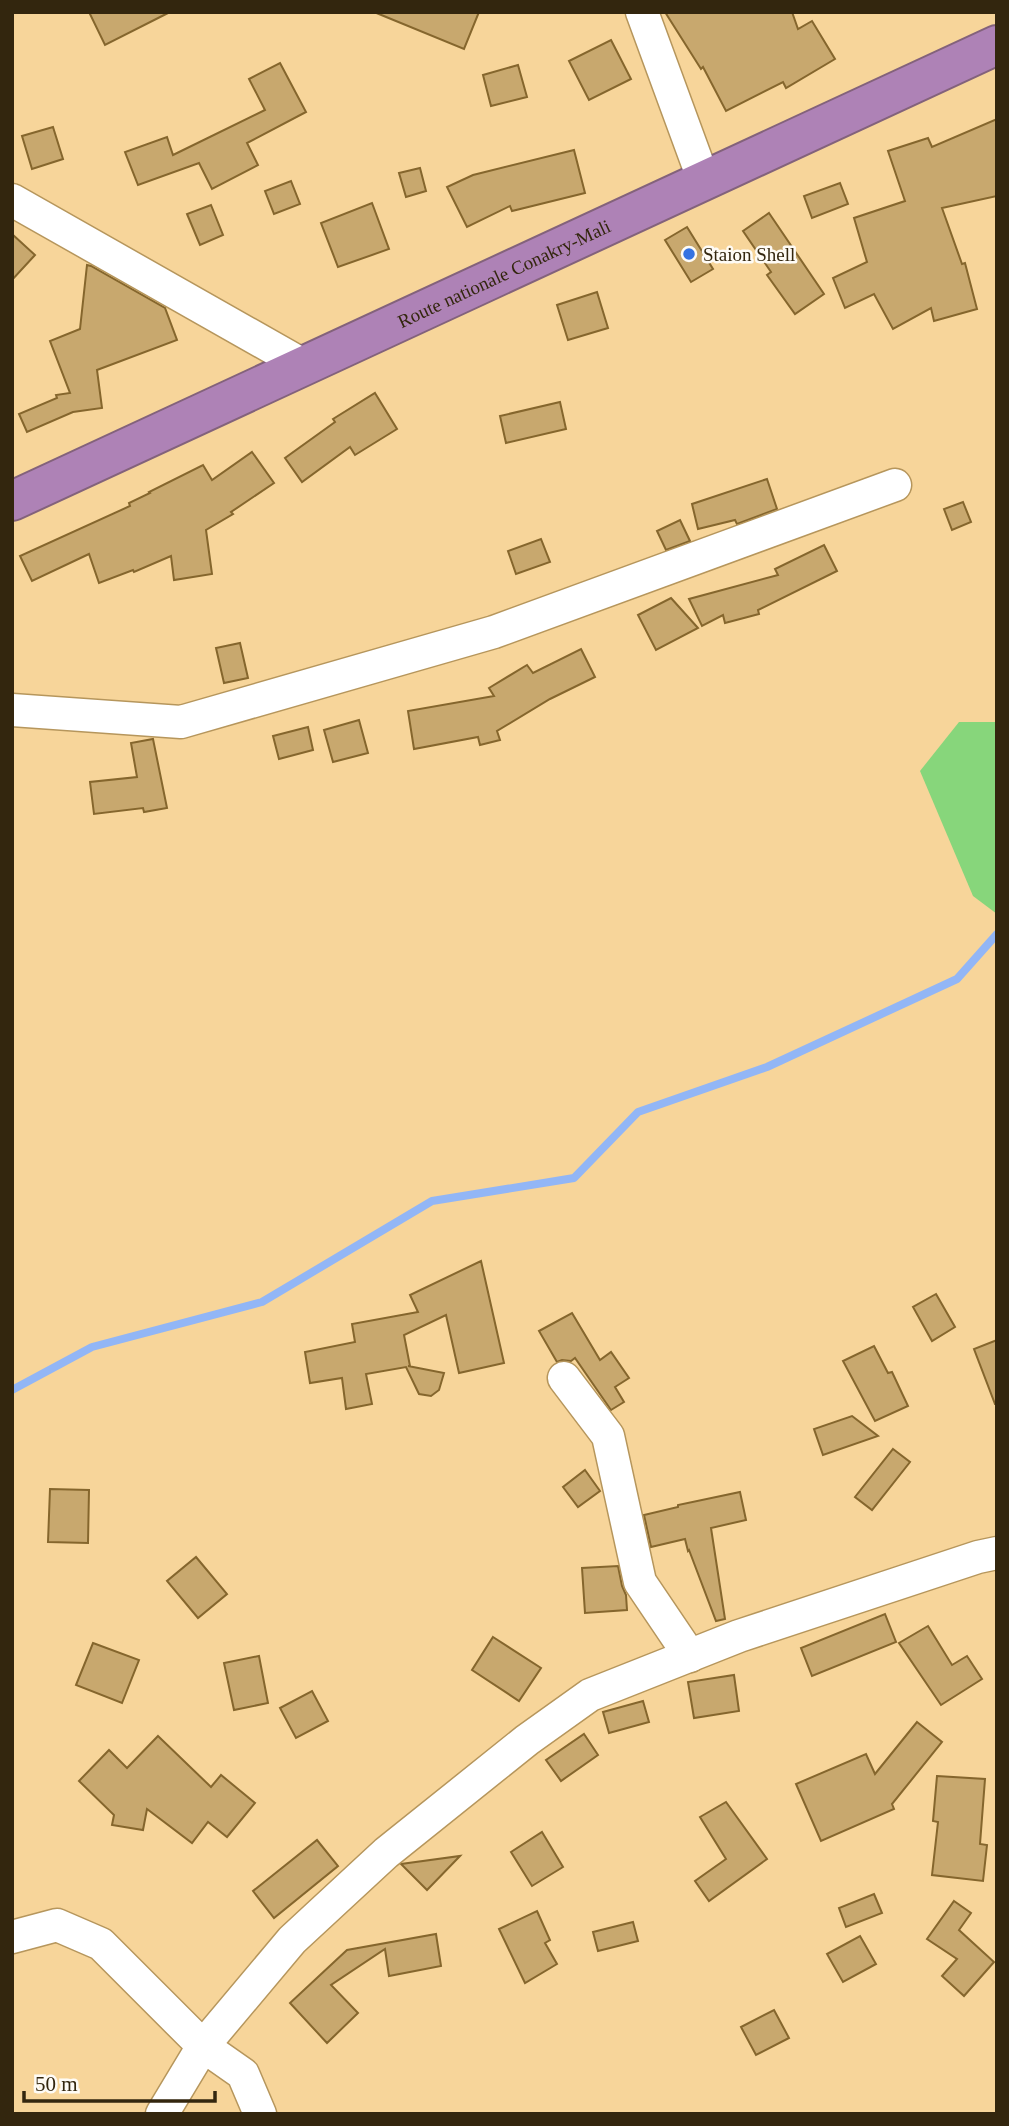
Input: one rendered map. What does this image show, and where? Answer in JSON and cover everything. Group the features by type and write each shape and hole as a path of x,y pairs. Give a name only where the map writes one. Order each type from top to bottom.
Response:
{"highway":[{"name":"Route nationale Conakry-Mali","path":"12,501 997,44"}],"street":[{"path":"642,12 704,181"},
{"path":"12,200 303,365"},
{"path":"12,709 181,722 494,632 895,485"},
{"path":"564,1378 608,1436 640,1582 690,1656"},
{"path":"163,2114 203,2046 292,1940 408,1836 527,1740 590,1695 739,1636 997,1553"},
{"path":"12,1937 57,1925 101,1944 203,2046 243,2074 260,2114"}],"green space":[{"path":"959,722 997,722 997,914 973,896 920,771"}],"building":[{"path":"89,12 170,12 105,45"},
{"path":"374,12 479,12 464,49"},
{"path":"665,12 792,12 798,29 812,21 835,59 786,88 783,82 726,111 703,67 701,69"},
{"path":"611,40 631,79 589,100 569,61"},
{"path":"280,63 306,112 247,143 258,165 212,189 199,163 138,185 125,152 167,137 173,155 265,110 249,79"},
{"path":"518,65 527,97 491,106 483,75"},
{"path":"997,119 997,196 942,208 962,264 965,263 977,309 934,321 931,308 893,329 874,294 845,308 833,278 867,262 854,218 905,201 888,151 928,138 932,147"},
{"path":"53,127 63,159 32,169 22,136"},
{"path":"574,150 585,193 512,211 510,206 467,227 447,187 473,175"},
{"path":"420,168 426,191 406,197 399,173"},
{"path":"291,181 300,204 274,214 265,191"},
{"path":"840,183 848,204 812,218 804,196"},
{"path":"372,203 389,249 338,267 321,223"},
{"path":"211,205 223,235 200,245 187,214"},
{"path":"769,213 824,294 795,314 767,275 771,272 743,231"},
{"name":"Staion Shell","path":"687,227 713,269 691,282 665,240"},
{"path":"12,234 35,255 12,280"},
{"path":"87,265 165,308 177,340 97,370 102,408 73,412 27,432 19,414 57,398 56,395 70,393 50,341 80,329"},
{"path":"597,292 608,328 568,340 557,305"},
{"path":"375,393 397,429 355,455 350,447 302,482 285,458 335,422 333,419"},
{"path":"560,402 566,429 506,443 500,416"},
{"path":"252,452 274,483 231,512 233,514 206,530 212,574 174,580 171,556 99,583 89,554 32,581 20,556 130,506 129,503 203,465 212,480"},
{"path":"767,479 777,509 737,524 735,520 698,529 692,504"},
{"path":"963,502 971,522 952,530 944,509"},
{"path":"680,520 690,541 666,550 657,531"},
{"path":"541,539 550,562 516,574 508,551"},
{"path":"824,545 837,571 758,610 759,614 725,623 723,615 702,626 689,599 778,575 775,569"},
{"path":"671,598 698,628 656,650 638,615"},
{"path":"240,643 248,678 224,683 216,648"},
{"path":"581,649 595,677 550,699 497,731 500,740 480,745 478,737 414,749 408,711 494,696 489,688 527,665 533,673"},
{"path":"359,720 368,753 333,762 324,730"},
{"path":"308,727 313,750 279,759 273,736"},
{"path":"153,739 167,808 144,812 143,808 94,814 90,782 137,777 131,743"},
{"path":"481,1261 504,1363 459,1373 446,1315 404,1335 408,1366 444,1373 439,1390 431,1396 419,1394 406,1367 366,1374 372,1404 346,1409 342,1378 310,1383 305,1352 355,1342 352,1324 418,1312 410,1295"},
{"path":"936,1294 955,1327 932,1341 913,1307"},
{"path":"572,1313 600,1360 611,1352 629,1378 615,1387 624,1402 611,1410 575,1358 557,1362 539,1331"},
{"path":"997,1340 997,1404 995,1404 974,1349"},
{"path":"874,1346 888,1373 892,1372 908,1406 875,1421 843,1361"},
{"path":"852,1416 878,1436 823,1455 814,1429"},
{"path":"893,1449 910,1462 872,1510 855,1497"},
{"path":"585,1470 600,1491 578,1507 563,1487"},
{"path":"50,1489 89,1490 88,1543 48,1542"},
{"path":"740,1492 746,1520 711,1528 725,1619 716,1621 685,1539 651,1547 644,1515"},
{"path":"196,1557 227,1594 198,1618 167,1581"},
{"path":"618,1566 627,1610 585,1613 582,1568"},
{"path":"885,1614 896,1642 812,1676 801,1648"},
{"path":"928,1626 952,1665 967,1656 982,1679 941,1705 899,1643"},
{"path":"493,1637 541,1668 519,1701 472,1670"},
{"path":"93,1643 139,1660 122,1703 76,1685"},
{"path":"259,1656 268,1703 234,1710 224,1663"},
{"path":"734,1675 739,1711 694,1718 688,1682"},
{"path":"312,1691 328,1721 296,1738 280,1708"},
{"path":"643,1701 649,1722 609,1733 603,1712"},
{"path":"917,1722 942,1742 892,1804 894,1809 821,1841 796,1784 866,1754 875,1774"},
{"path":"584,1734 598,1755 561,1781 546,1760"},
{"path":"158,1736 211,1787 221,1775 255,1803 227,1837 208,1822 192,1843 147,1809 143,1830 112,1825 114,1815 79,1781 109,1750 127,1768"},
{"path":"937,1776 985,1779 980,1844 987,1845 983,1881 932,1875 938,1822 933,1821"},
{"path":"726,1802 767,1859 709,1901 695,1881 726,1859 700,1817"},
{"path":"542,1832 563,1867 532,1886 511,1852"},
{"path":"317,1840 338,1866 274,1918 253,1891"},
{"path":"460,1856 427,1890 401,1864"},
{"path":"874,1894 882,1913 846,1927 839,1908"},
{"path":"954,1901 971,1913 959,1930 994,1962 964,1996 942,1976 957,1959 927,1939"},
{"path":"537,1911 550,1940 545,1943 557,1964 525,1983 499,1929"},
{"path":"633,1922 638,1941 598,1951 593,1932"},
{"path":"436,1934 441,1966 389,1976 385,1949 331,1985 358,2013 327,2043 290,2003 347,1950"},
{"path":"860,1936 876,1964 843,1982 827,1954"},
{"path":"774,2010 789,2038 756,2055 741,2027"}],"waterway":[{"path":"12,1390 92,1347 262,1302 432,1201 574,1178 638,1112 767,1067 957,979 997,934"}],"place":[{"name":"Staion Shell","path":"689,254"}]}
